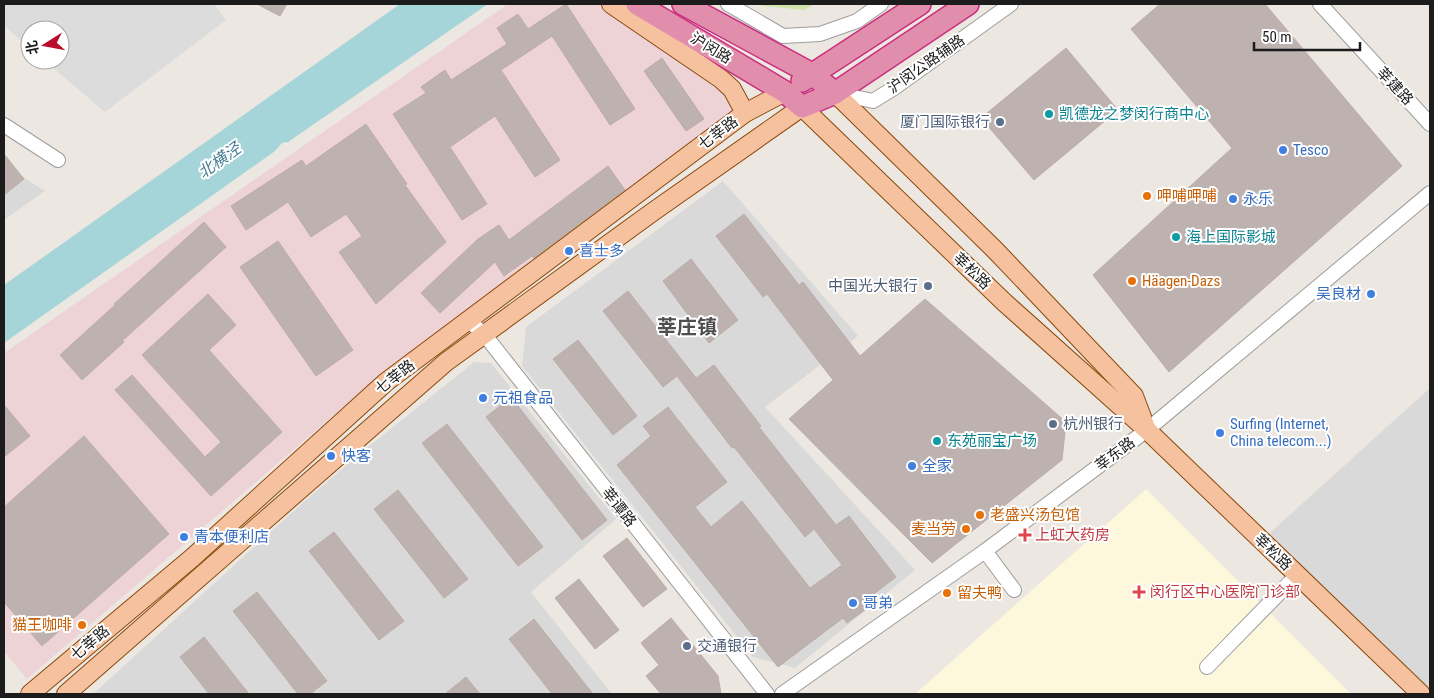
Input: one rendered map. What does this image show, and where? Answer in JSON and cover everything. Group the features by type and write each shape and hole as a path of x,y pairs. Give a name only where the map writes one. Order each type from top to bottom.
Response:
{"highway":[{"name":"沪闵路","path":"637,4 785,92 802,107"},
{"name":"沪闵路","path":"683,4 812,74 835,93"},
{"path":"785,92 920,4"},
{"path":"802,107 835,93 968,4"}],"main road":[{"path":"611,4 720,79 732,89 745,113"},
{"name":"七莘路","path":"30,694 192,558 386,382 745,113 785,92"},
{"name":"莘松路","path":"835,93 996,250 1134,396 1147,430"},
{"name":"七莘路","path":"66,694 446,362 654,210 802,107"},
{"name":"莘松路","path":"802,107 1004,302 1147,430 1421,694"}],"street":[{"path":"728,4 783,36 820,34 857,21 881,4"},
{"name":"沪闵公路辅路","path":"835,93 873,101 1011,4"},
{"name":"莘建路","path":"1320,4 1430,124"},
{"path":"4,125 58,160"},
{"name":"莘东路","path":"782,694 985,551 1147,430 1430,193"},
{"name":"莘谭路","path":"469,321 484,334 767,694"},
{"path":"985,551 1014,590"},
{"path":"1207,667 1297,575"}],"shaded area":[{"path":"4,4 214,4 226,20 105,112 56,70 70,70 70,20 20,20 20,40 4,26"},
{"path":"508,4 599,4 728,97 733,114 384,372 27,679 4,651 4,353"},
{"path":"4,165 45,191 4,220"},
{"path":"723,181 858,336 765,407 915,570 795,668 753,657 522,366 526,327"},
{"path":"474,362 491,363 616,519 531,592 612,694 93,694 298,507 357,456"},
{"path":"1430,388 1430,694 1421,694 1261,541"},
{"name":"闵行区中心医院门诊部","path":"1146,489 1351,694 915,694"}],"green space":[{"path":"759,4 815,4 804,10"}],"water":[{"name":"北横泾","path":"400,4 488,4 288,142 282,143 275,151 4,343 4,285"}],"building":[{"path":"257,4 287,4 280,16"},
{"path":"566,4 635,109 610,125 552,36 501,70 560,160 535,177 495,116 450,147 487,204 462,220 393,114 426,93 421,87 445,70 451,80 507,44 497,28 518,14 528,29"},
{"path":"1160,4 1265,4 1402,166 1169,372 1093,275 1232,148 1131,29"},
{"name":"凯德龙之梦闵行商中心","path":"1066,48 1118,110 1034,180 981,118"},
{"path":"662,58 704,119 686,131 644,71"},
{"path":"366,124 407,184 405,185 446,242 376,304 339,252 362,236 346,214 311,237 288,202 246,230 231,206 302,160 306,166"},
{"path":"4,154 24,179 4,195"},
{"path":"608,166 625,190 534,258 532,256 504,276 495,262 440,313 421,293 478,239 499,225 509,240"},
{"name":"东苑丽宝广场","path":"744,214 799,285 803,282 860,356 925,299 1066,422 1062,460 932,563 789,419 833,380 767,294 763,297 716,236"},
{"path":"204,222 226,247 122,341 124,342 82,380 60,355"},
{"path":"278,241 353,350 316,376 240,267"},
{"path":"691,259 738,320 709,343 663,281"},
{"path":"628,291 696,378 714,365 761,426 759,427 836,525 849,516 896,577 862,603 866,609 847,623 843,618 778,667 617,465 651,436 643,426 668,407 727,482 695,507 711,527 742,501 810,588 842,565 814,529 805,537 734,447 732,448 677,376 663,387 603,311"},
{"path":"208,294 236,325 209,350 282,432 211,496 115,390 132,375 205,457 221,442 142,355"},
{"path":"578,340 637,416 613,435 553,359"},
{"path":"511,397 607,520 582,540 486,417"},
{"path":"4,405 30,436 4,457"},
{"path":"447,424 543,547 518,566 422,443"},
{"path":"84,436 169,534 42,646 4,602 4,507"},
{"path":"398,490 468,579 444,598 374,509"},
{"path":"334,532 404,621 379,640 309,551"},
{"path":"627,538 667,589 643,607 603,556"},
{"path":"579,579 619,630 595,649 555,598"},
{"path":"257,592 327,681 310,694 298,694 233,611"},
{"path":"671,618 718,676 721,694 661,694 646,676 659,665 641,643"},
{"path":"534,619 593,694 552,694 509,639"},
{"path":"204,637 249,694 209,694 180,657"},
{"path":"466,677 480,694 445,694"}],"place":[{"name":"凯德龙之梦闵行商中心","path":"1049,114"},
{"name":"厦门国际银行","path":"1000,122"},
{"name":"Tesco","path":"1283,150"},
{"name":"呷哺呷哺","path":"1147,196"},
{"name":"永乐","path":"1233,199"},
{"name":"海上国际影城","path":"1176,237"},
{"name":"喜士多","path":"569,251"},
{"name":"Häagen-Dazs","path":"1132,281"},
{"name":"中国光大银行","path":"928,286"},
{"name":"吴良材","path":"1371,294"},
{"name":"元祖食品","path":"483,398"},
{"name":"杭州银行","path":"1053,424"},
{"name":"Surfing (Internet, China telecom...)","path":"1220,433"},
{"name":"东苑丽宝广场","path":"937,441"},
{"name":"快客","path":"331,456"},
{"name":"全家","path":"912,466"},
{"name":"老盛兴汤包馆","path":"980,515"},
{"name":"麦当劳","path":"966,529"},
{"name":"上虹大药房","path":"1025,535"},
{"name":"青本便利店","path":"184,537"},
{"name":"闵行区中心医院门诊部","path":"1139,592"},
{"name":"留夫鸭","path":"947,593"},
{"name":"哥弟","path":"853,603"},
{"name":"猫王咖啡","path":"82,625"},
{"name":"交通银行","path":"687,646"}],"district":[{"name":"莘庄镇","path":"687,327"}]}
